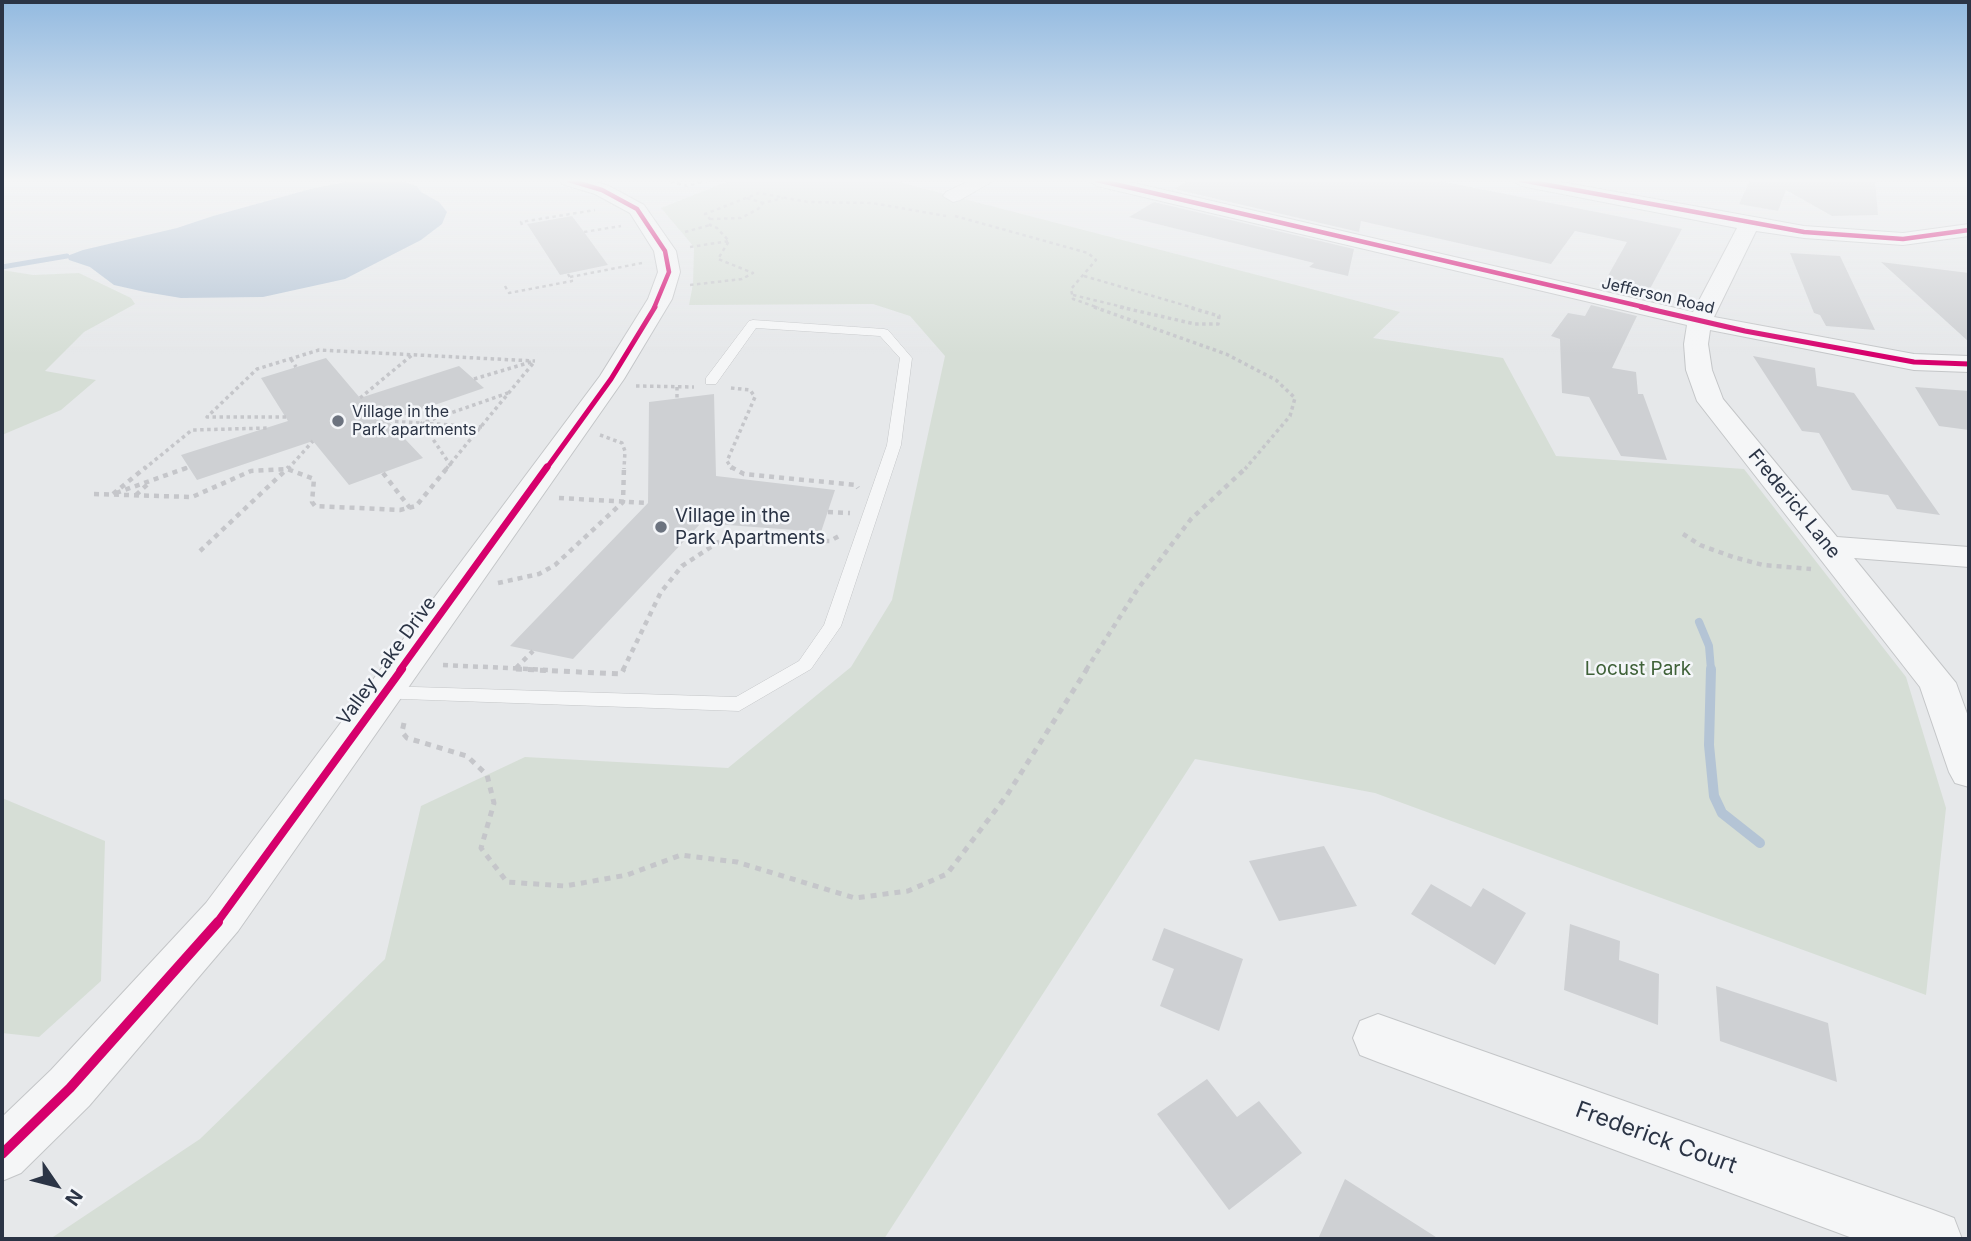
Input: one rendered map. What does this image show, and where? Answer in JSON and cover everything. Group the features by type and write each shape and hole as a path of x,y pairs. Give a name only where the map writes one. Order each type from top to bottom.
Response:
{"street":[{"name":"Valley Lake Drive","path":"2,1154 70,1088 222,917 611,379 660,299 669,272 665,251 656,238"},
{"name":"Jefferson Road","path":"1346,238 1827,348 1914,362 1969,364"},
{"name":"Frederick Lane","path":"1741,238 1700,320 1696,344 1699,370 1710,401 1937,683 1969,772"},
{"path":"1888,238 1911,238"},
{"path":"1837,558 1969,557"},
{"name":"Frederick Court","path":"1378,1038 1933,1239"}],"lane":[{"path":"382,693 739,704 805,665 832,626 894,445 906,358 884,333 753,324 711,386"}],"path":[{"path":"726,238 729,241"},
{"path":"404,723 401,732 407,738 467,755 487,775 494,803 481,848 507,881 565,886 627,875 681,855 737,862 855,898 908,891 947,874 1007,796 1137,590 1191,519 1240,475 1290,416 1295,398 1276,380 1226,354 1073,299 1071,289 1096,260 1088,253 1033,238"},
{"path":"690,247 729,241"},
{"path":"689,285 742,279 753,273 718,259 729,241"},
{"path":"505,286 509,293 572,281 569,275 642,262"},
{"path":"1072,295 1169,319 1195,324 1218,324 1219,316 1084,276"},
{"path":"286,417 207,417 257,369 319,350 536,361"},
{"path":"360,398 412,355"},
{"path":"291,359 296,367"},
{"path":"474,379 536,361"},
{"path":"94,494 191,498 251,471 288,469 314,479 312,502 315,506 400,510 410,508 426,497 536,361"},
{"path":"628,385 711,386 750,390 755,397 727,461 732,469 744,474 856,485 859,489 847,523"},
{"path":"677,387 677,399"},
{"path":"422,423 510,392"},
{"path":"388,421 482,427"},
{"path":"422,423 451,466"},
{"path":"112,495 192,430 268,428"},
{"path":"497,583 539,574 555,565 623,502 625,451 622,443 597,435"},
{"path":"200,551 288,469 313,441"},
{"path":"112,495 189,467"},
{"path":"383,473 410,508"},
{"path":"135,496 153,480"},
{"path":"527,494 648,503"},
{"path":"828,512 851,513"},
{"path":"443,665 621,674 660,592 682,566 720,541 830,541 844,534"},
{"path":"1683,534 1712,550 1763,565 1837,558"},
{"path":"515,668 533,651"}],"green space":[{"name":"Locust Park","path":"686,238 1114,238 1400,312 1373,338 1503,358 1556,456 1744,469 1906,677 1946,808 1926,995 1375,793 1195,759 884,1239 50,1239 200,1139 385,959 421,806 525,757 728,768 851,667 892,600 945,356 910,316 873,304 689,305 693,284 694,247"},
{"path":"2,270 33,275 79,273 131,298 135,304 84,332 45,371 96,380 61,410 2,435"},
{"path":"2,798 105,841 101,981 39,1037 2,1033"}],"water":[{"path":"135,238 424,238 345,279 263,297 181,298 114,285 90,267 69,260 67,256"}],"building":[{"path":"536,238 588,238 608,265 560,275"},
{"path":"1213,238 1307,238 1354,249 1348,276 1309,267 1314,263"},
{"path":"1436,238 1570,238 1551,264"},
{"path":"1608,238 1677,238 1645,298 1601,288 1627,242"},
{"path":"1790,253 1840,256 1875,330 1826,326 1820,315 1814,313"},
{"path":"1881,262 1969,273 1969,342"},
{"path":"1591,305 1637,316 1612,368 1636,372 1638,394 1643,394 1667,460 1621,456 1589,397 1562,393 1560,339 1551,336 1568,313 1585,316"},
{"path":"1753,356 1815,368 1817,386 1854,393 1940,515 1897,509 1888,495 1852,490 1819,433 1802,431"},
{"name":"Village in the Park apartments","path":"326,358 360,398 459,366 484,388 388,421 423,458 349,485 313,441 197,480 181,455 288,421 261,378"},
{"path":"1915,387 1969,391 1969,430 1939,426"},
{"name":"Village in the Park Apartments","path":"714,394 716,476 835,490 821,532 701,523 573,659 510,646 648,503 649,402"},
{"path":"1324,846 1357,906 1279,921 1249,861"},
{"path":"1431,884 1471,907 1483,888 1526,913 1495,965 1411,914"},
{"path":"1570,924 1620,941 1619,960 1659,974 1658,1025 1564,990"},
{"path":"1164,928 1243,959 1219,1031 1160,1006 1174,969 1152,960"},
{"path":"1716,986 1828,1023 1837,1082 1720,1041"},
{"path":"1207,1079 1237,1117 1259,1101 1302,1153 1229,1210 1157,1114"},
{"path":"1345,1179 1439,1239 1318,1239"}],"waterway":[{"path":"2,267 67,256"},
{"path":"1699,622 1709,646 1711,670"},
{"path":"1711,670 1709,745 1714,796 1722,813 1760,843"}],"cycle path":[{"path":"2,1154 70,1088 222,917 611,379 660,299 669,272 665,251 656,238"},
{"path":"1346,238 1745,331 1914,362 1969,364"},
{"path":"1888,238 1911,238"}],"place":[{"name":"Village in the Park apartments","path":"338,421"},
{"name":"Village in the Park Apartments","path":"661,527"}]}
